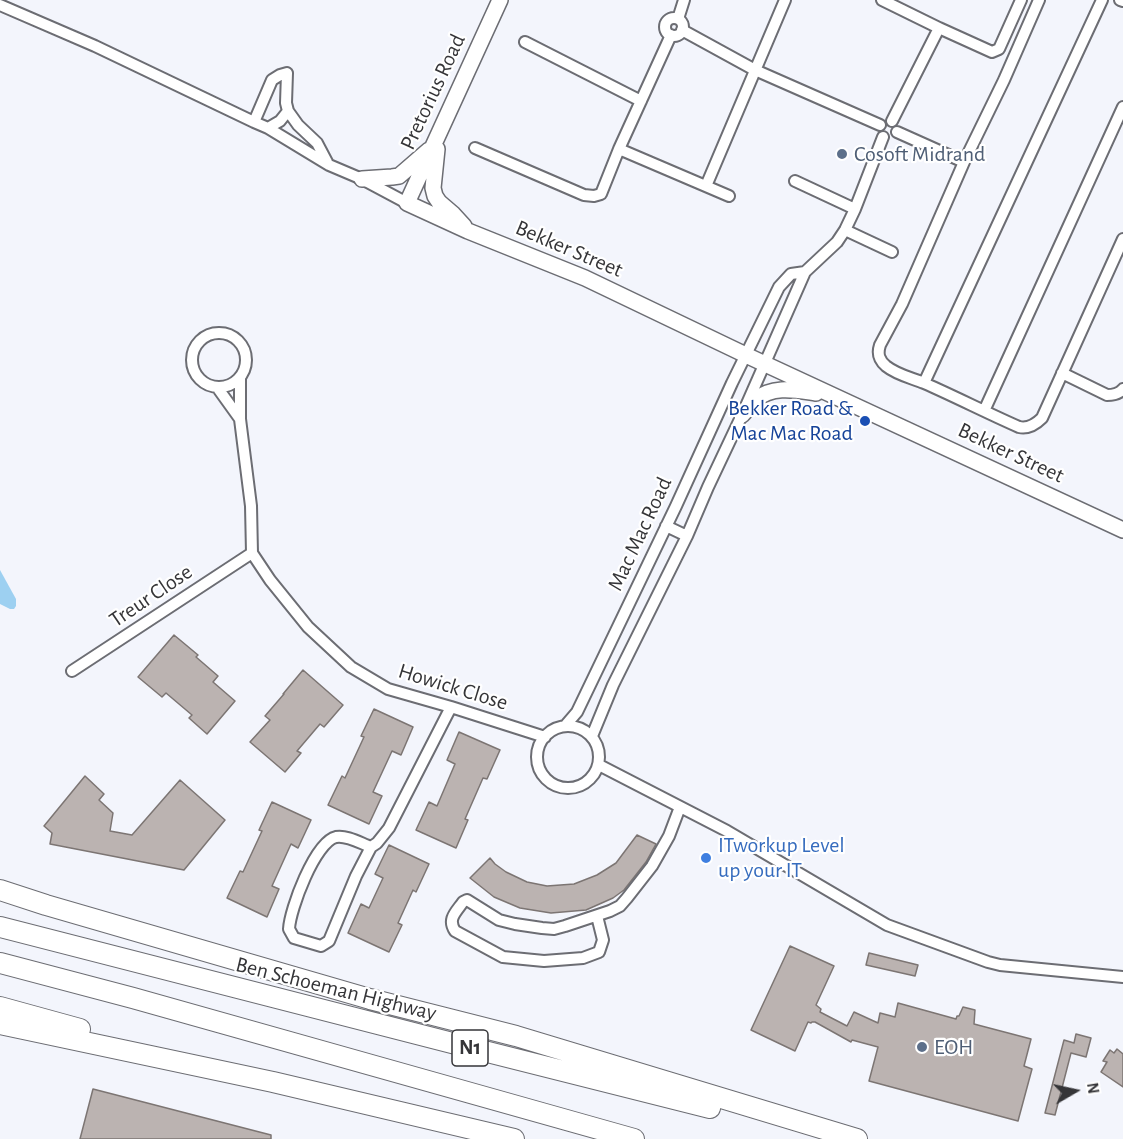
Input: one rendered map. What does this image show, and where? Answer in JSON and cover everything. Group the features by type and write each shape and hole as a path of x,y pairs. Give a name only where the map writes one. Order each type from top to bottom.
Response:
{"highway":[{"path":"0,890 370,999"},
{"path":"0,902 516,1036 857,1139"},
{"name":"Ben Schoeman Highway","path":"0,927 445,1042 836,1139"},
{"name":"N1","path":"0,963 144,1001 634,1139"},
{"path":"0,1007 273,1082"},
{"path":"0,1024 273,1082 514,1139"}],"street":[{"name":"Pretorius Road","path":"407,203 500,0"},
{"path":"678,19 684,0"},
{"path":"706,186 785,0"},
{"path":"882,0 994,52 999,49 1021,0"},
{"path":"1040,0 879,350 880,358 887,366 900,374 1018,426 1031,426 1042,418 1123,239"},
{"path":"924,383 1102,0"},
{"name":"Bekker Street","path":"0,5 95,46 268,128 329,165 362,179 407,203 468,231 585,278 1123,530"},
{"path":"678,19 681,21 682,30 679,35 671,35 666,30 667,22 678,19"},
{"path":"884,138 891,138 894,126 939,28"},
{"path":"682,30 755,70 880,125"},
{"path":"475,148 584,195 600,194 671,35"},
{"path":"525,42 641,101"},
{"path":"254,122 272,80 287,73 288,111 298,125 317,143 329,165"},
{"path":"984,411 1123,107"},
{"path":"268,128 280,121 288,111"},
{"path":"884,138 879,131 884,121 964,162"},
{"path":"806,272 837,242 845,230 884,138"},
{"path":"362,179 399,176 435,141"},
{"path":"435,141 433,180 435,196 468,231"},
{"path":"619,149 729,196"},
{"path":"795,181 855,209"},
{"path":"845,230 892,252"},
{"name":"Mac Mac Road","path":"564,726 578,712 779,287 791,274 806,272"},
{"name":"Mac Mac Road","path":"592,736 613,685 687,536 806,272"},
{"path":"225,332 235,337 243,346 247,357 246,368 240,378 230,385 217,387 205,383 196,374 191,362 193,350 200,339 212,333 225,332"},
{"path":"1062,373 1107,395 1114,395 1123,389"},
{"path":"240,378 240,419 251,506 252,553"},
{"path":"217,387 240,419"},
{"path":"742,415 755,401 775,390 791,389 834,396"},
{"path":"666,526 687,536"},
{"name":"Treur Close","path":"72,671 252,553"},
{"name":"Howick Close","path":"252,553 270,580 308,627 351,667 388,689 545,737"},
{"path":"371,847 342,836 332,838 322,847 310,865 292,910 289,929 294,938 321,946 329,941 356,876 371,847 389,828 451,707"},
{"path":"564,726 575,726 592,736 600,755 595,774 578,787 558,786 549,781 542,773 538,763 537,753 540,743 555,728 564,726"},
{"path":"599,765 727,831 887,925 1000,965 1123,977"},
{"path":"597,916 603,940 600,952 583,958 544,960 503,957 455,931 451,921 463,902 467,900 499,920 554,929 597,916 620,906 652,866 669,836 680,807"}],"water":[{"path":"0,570 16,599 14,609 0,604"}],"building":[{"path":"174,635 218,676 213,682 235,701 207,734 189,718 192,715 166,693 162,697 138,677"},
{"path":"303,670 343,705 324,727 320,724 297,751 301,753 285,772 250,742 270,720 265,716"},
{"path":"374,709 413,727 401,755 392,751 373,792 382,796 369,824 328,805 342,776 345,778"},
{"path":"459,732 500,750 487,779 483,778 465,819 468,820 456,848 416,830 429,802 437,806 455,764 447,760"},
{"path":"85,776 104,794 99,800 113,813 110,831 132,835 180,780 225,820 184,870 50,844 52,833 44,826"},
{"path":"272,802 311,820 298,848 291,844 272,886 279,889 267,917 227,898 240,871 243,872 262,831 259,830"},
{"path":"637,835 656,844 646,862 624,890 613,898 586,910 551,913 520,908 494,897 470,878 490,858 506,872 527,882 547,886 574,884 597,875 616,863"},
{"path":"389,845 429,864 416,892 413,890 398,923 402,925 389,952 348,933 361,904 369,908 383,878 375,874"},
{"path":"790,946 834,966 816,1005 821,1009 820,1012 847,1026 854,1012 878,1023 880,1013 895,1017 898,1003 956,1019 963,1007 975,1010 974,1024 1031,1039 1024,1066 1032,1069 1018,1121 869,1081 878,1047 852,1040 851,1042 815,1022 808,1022 795,1051 751,1030"},
{"path":"869,953 918,965 915,976 866,965"},
{"path":"1076,1034 1091,1038 1086,1057 1071,1053 1055,1115 1045,1113 1064,1040 1074,1043"},
{"path":"1117,1049 1123,1054 1123,1087 1101,1072 1107,1062 1103,1061 1110,1050 1114,1053"},
{"path":"93,1089 271,1135 271,1139 80,1139"}],"place":[{"name":"Cosoft Midrand","path":"842,154"},
{"name":"Bekker Road & Mac Mac Road","path":"865,421"},
{"name":"ITworkup Level up your IT","path":"706,858"},
{"name":"EOH","path":"922,1047"}]}
